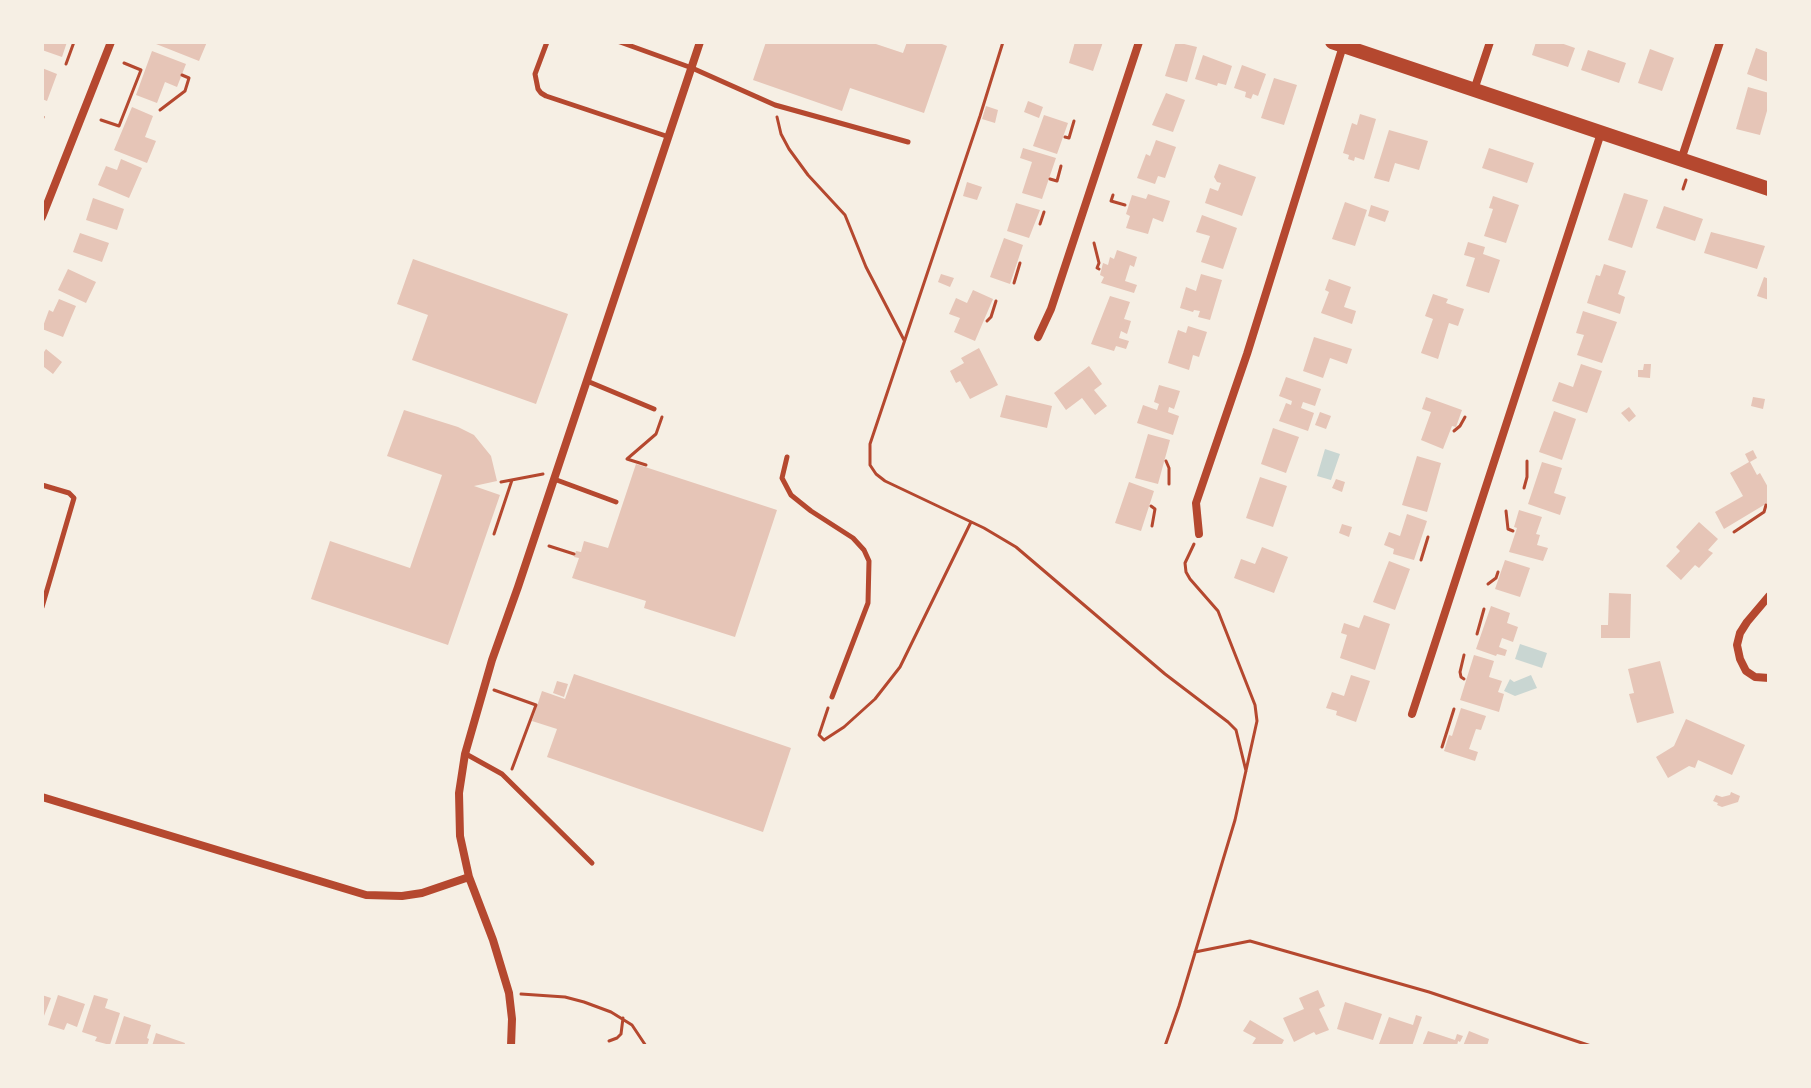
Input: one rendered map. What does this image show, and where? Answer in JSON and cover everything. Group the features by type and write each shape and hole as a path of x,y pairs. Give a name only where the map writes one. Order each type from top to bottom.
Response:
{"main road":[{"path":"1337,44 1769,189"}],"street":[{"path":"42,217 111,42"},
{"path":"511,1046 509,993 469,877 460,836 459,793 465,754 484,686 700,42"},
{"path":"1038,337 1051,309 1139,42"},
{"path":"1474,90 1490,42"},
{"path":"1681,160 1720,42"},
{"path":"1199,534 1196,503 1249,348 1337,44"},
{"path":"1412,714 1601,133"},
{"path":"1769,596 1747,622 1737,645 1746,671 1755,677 1769,678"},
{"path":"42,797 366,895 422,893 469,877"}],"lane":[{"path":"547,42 535,74 538,89 546,96 669,137"},
{"path":"620,42 692,68 775,105 908,142"},
{"path":"587,381 654,409"},
{"path":"787,457 782,478 791,495 853,538 869,561 868,603 832,697"},
{"path":"554,479 616,502"},
{"path":"42,485 69,493 74,498 42,607"},
{"path":"465,754 502,774 592,863"}],"path":[{"path":"66,64 74,42"},
{"path":"1003,42 870,444 870,465 885,481 1016,547 1165,674 1228,722 1236,730 1246,771"},
{"path":"101,120 119,126 141,70 124,63"},
{"path":"160,110 185,91 189,78 182,75"},
{"path":"775,105 781,134 808,175 845,215 866,267 904,340"},
{"path":"1065,137 1069,138 1074,121"},
{"path":"1050,179 1057,181 1061,166"},
{"path":"1683,189 1686,180"},
{"path":"1113,195 1111,201 1125,205"},
{"path":"1040,224 1044,212"},
{"path":"1094,243 1099,269"},
{"path":"1014,283 1020,263"},
{"path":"987,321 996,301"},
{"path":"646,465 627,459 656,434 664,413"},
{"path":"1454,431 1465,417"},
{"path":"1166,461 1169,484"},
{"path":"1524,488 1527,461"},
{"path":"501,482 543,474"},
{"path":"494,534 512,480"},
{"path":"1734,532 1764,512 1766,505"},
{"path":"1151,506 1155,509 1152,526"},
{"path":"1506,511 1508,529 1513,531"},
{"path":"832,697 819,735 824,740 875,699 900,667 971,522"},
{"path":"1165,1046 1235,820 1257,721 1255,705 1218,611 1186,572 1185,563 1199,534"},
{"path":"1421,560 1428,537"},
{"path":"549,546 574,554"},
{"path":"1488,584 1498,572"},
{"path":"1477,634 1484,609"},
{"path":"1464,655 1460,672 1464,679"},
{"path":"484,686 536,705 507,780"},
{"path":"1442,747 1454,709"},
{"path":"1195,952 1250,941 1429,992 1591,1046"},
{"path":"509,993 565,997 584,1002 623,1018 632,1025 646,1046"},
{"path":"609,1041 621,1034 623,1018"}],"shaded area":[{"path":"1325,449 1340,454 1331,480 1317,476"},
{"path":"1520,644 1547,653 1542,668 1515,659"},
{"path":"1531,675 1537,688 1515,696 1504,691 1510,679 1514,682"}],"building":[{"path":"44,42 67,42 62,57 42,50"},
{"path":"151,42 207,42 199,61"},
{"path":"766,42 870,42 903,53 907,42 937,42 947,46 924,113 850,88 842,111 753,80"},
{"path":"1075,42 1103,42 1093,71 1069,63"},
{"path":"1176,42 1197,47 1187,82 1165,76"},
{"path":"1536,42 1558,42 1575,48 1568,67 1532,55"},
{"path":"1756,48 1769,53 1769,82 1747,74"},
{"path":"1650,49 1674,58 1662,91 1638,83"},
{"path":"1588,50 1626,63 1619,83 1581,70"},
{"path":"152,51 186,64 177,87 165,82 157,103 136,95"},
{"path":"1203,55 1232,66 1226,85 1218,83 1217,86 1195,79"},
{"path":"1242,65 1266,74 1258,96 1253,94 1251,99 1245,97 1246,92 1234,88"},
{"path":"42,68 57,74 47,101 42,99"},
{"path":"1274,78 1297,85 1284,125 1261,118"},
{"path":"1748,87 1769,93 1760,135 1736,129"},
{"path":"1166,93 1185,100 1173,132 1152,125"},
{"path":"1028,101 1043,107 1039,118 1024,112"},
{"path":"986,106 998,110 995,123 982,119"},
{"path":"132,107 153,116 145,137 156,141 147,163 114,150"},
{"path":"1360,114 1376,119 1364,160 1355,157 1354,161 1343,153 1352,123 1357,125"},
{"path":"1044,115 1068,123 1057,154 1033,146"},
{"path":"1389,130 1428,141 1419,170 1395,163 1389,182 1374,178"},
{"path":"1156,140 1176,147 1165,178 1158,176 1155,184 1137,178 1146,154 1150,156"},
{"path":"1023,148 1056,158 1042,199 1022,193 1032,162 1020,158"},
{"path":"1489,148 1534,163 1527,183 1482,168"},
{"path":"121,159 142,168 129,198 98,185 106,166 117,170"},
{"path":"1219,164 1256,177 1242,216 1205,203 1210,188 1218,191 1221,183 1214,177"},
{"path":"967,182 982,187 977,200 963,196"},
{"path":"1624,193 1648,200 1632,248 1608,240"},
{"path":"1148,194 1170,201 1163,222 1153,218 1148,234 1126,228 1130,216 1126,214 1132,195 1146,199"},
{"path":"1493,196 1519,205 1506,243 1484,236 1493,209 1489,208"},
{"path":"93,198 124,209 117,230 86,220"},
{"path":"1345,202 1367,210 1355,246 1332,239"},
{"path":"1016,203 1040,210 1029,238 1007,231"},
{"path":"1371,205 1389,211 1385,222 1368,216"},
{"path":"1664,206 1703,219 1695,241 1656,228"},
{"path":"1202,215 1237,228 1223,269 1201,262 1210,236 1196,232"},
{"path":"1711,232 1765,246 1757,269 1704,253"},
{"path":"80,233 109,243 102,262 73,252"},
{"path":"1004,238 1023,245 1010,284 990,277"},
{"path":"1468,242 1485,247 1483,254 1500,260 1489,293 1466,286 1475,258 1464,255"},
{"path":"1117,250 1137,257 1134,267 1130,265 1125,281 1137,285 1134,293 1101,283 1103,263 1108,265 1110,257 1114,259"},
{"path":"413,259 568,314 536,404 412,360 428,315 397,304"},
{"path":"1604,264 1626,271 1618,294 1625,297 1620,314 1587,303 1596,275 1600,276"},
{"path":"68,269 96,282 86,303 58,290"},
{"path":"941,274 954,278 950,287 938,282"},
{"path":"1201,274 1222,280 1210,320 1198,317 1200,311 1180,308 1186,287 1196,291"},
{"path":"1764,277 1769,279 1769,300 1757,296"},
{"path":"1329,279 1351,287 1344,307 1356,311 1352,324 1321,313 1329,292 1325,290"},
{"path":"973,290 993,299 975,341 954,332 960,318 949,314 956,298 967,303"},
{"path":"1433,294 1448,299 1446,303 1464,309 1458,326 1449,323 1438,359 1421,353 1433,319 1425,316"},
{"path":"1110,296 1130,302 1124,319 1131,321 1127,334 1121,331 1119,338 1129,341 1126,349 1116,346 1114,351 1091,344"},
{"path":"59,299 76,306 63,337 42,329 49,310 53,312"},
{"path":"1583,311 1617,322 1602,363 1577,355 1584,335 1576,333"},
{"path":"1188,326 1207,332 1199,357 1193,355 1189,370 1168,363 1178,330 1186,333"},
{"path":"1314,337 1352,349 1347,364 1330,358 1323,378 1303,371"},
{"path":"979,348 998,385 970,399 950,371 964,363 961,358"},
{"path":"46,349 62,362 53,374 44,367 42,370 42,355"},
{"path":"1581,364 1602,371 1587,413 1552,401 1559,382 1573,387"},
{"path":"1644,364 1651,364 1650,378 1638,377 1638,370 1643,370"},
{"path":"1089,366 1102,384 1094,390 1107,406 1095,415 1082,398 1066,410 1054,393"},
{"path":"1286,377 1321,389 1315,406 1303,402 1301,408 1314,413 1308,431 1279,421 1286,403 1291,405 1292,401 1279,396"},
{"path":"1159,385 1180,391 1174,409 1169,407 1168,412 1179,416 1173,435 1137,423 1143,405 1157,410 1159,404 1154,402"},
{"path":"1006,395 1052,406 1047,428 1000,417"},
{"path":"1426,397 1462,410 1443,449 1421,440 1431,412 1422,409"},
{"path":"1753,397 1765,399 1763,409 1751,406"},
{"path":"1629,407 1636,416 1629,422 1621,413"},
{"path":"404,410 474,435 491,456 497,481 474,486 500,495 448,645 311,599 330,541 410,568 442,475 387,456"},
{"path":"1554,411 1576,419 1562,460 1539,452"},
{"path":"1320,412 1331,416 1326,429 1315,425"},
{"path":"1273,428 1299,437 1286,473 1261,464"},
{"path":"1148,434 1170,440 1158,484 1135,478"},
{"path":"1753,450 1757,458 1750,462 1769,489 1769,502 1724,529 1715,512 1743,496 1730,473 1749,462 1745,454"},
{"path":"1417,456 1441,463 1427,512 1402,505"},
{"path":"1542,462 1562,468 1554,493 1566,497 1560,515 1528,504"},
{"path":"636,464 777,510 735,637 644,608 646,601 572,578 579,558 574,557 576,551 581,552 584,541 608,548"},
{"path":"1260,477 1287,486 1273,527 1246,518"},
{"path":"1336,479 1345,482 1342,492 1332,488"},
{"path":"1129,482 1154,491 1141,531 1115,523"},
{"path":"1519,510 1542,517 1536,534 1540,535 1537,545 1548,548 1543,561 1509,552"},
{"path":"1407,514 1427,521 1414,560 1393,554 1394,549 1384,545 1389,532 1400,536"},
{"path":"1699,522 1718,539 1708,550 1713,553 1699,568 1695,565 1681,580 1666,566 1680,551 1676,547"},
{"path":"1342,524 1352,527 1349,537 1339,533"},
{"path":"1262,547 1288,557 1274,593 1234,578 1241,559 1255,564"},
{"path":"1505,560 1530,568 1520,597 1495,589"},
{"path":"1389,561 1410,569 1395,610 1373,602"},
{"path":"1609,593 1631,594 1630,638 1601,638 1601,625 1608,625"},
{"path":"1491,606 1510,613 1507,623 1518,627 1513,642 1502,638 1499,647 1507,650 1505,656 1476,649"},
{"path":"1364,615 1390,624 1375,670 1340,658 1347,635 1341,633 1344,623 1359,628"},
{"path":"1474,655 1494,661 1489,677 1502,681 1498,692 1504,694 1499,712 1460,700"},
{"path":"1660,661 1674,713 1637,723 1629,694 1634,693 1628,669"},
{"path":"574,674 791,748 763,832 547,757 557,729 532,721 542,691 565,699"},
{"path":"1351,675 1370,681 1356,722 1326,708 1332,692 1344,696"},
{"path":"557,681 568,684 564,697 553,693"},
{"path":"1461,708 1486,716 1481,730 1476,729 1469,749 1478,752 1475,761 1444,751"},
{"path":"1686,719 1745,745 1732,775 1698,760 1695,768 1689,766 1668,778 1656,757 1674,746"},
{"path":"1731,792 1740,796 1738,802 1722,807 1713,801 1716,795 1722,797"},
{"path":"1318,990 1325,1006 1319,1009 1329,1030 1316,1035 1314,1032 1294,1042 1283,1018 1304,1009 1299,998"},
{"path":"42,995 51,998 42,1021"},
{"path":"58,995 85,1004 77,1027 67,1023 64,1030 48,1025"},
{"path":"94,995 108,999 105,1008 120,1013 110,1045 95,1041 97,1037 82,1032"},
{"path":"1345,1002 1382,1014 1373,1040 1337,1029"},
{"path":"1416,1015 1422,1017 1412,1046 1379,1044 1389,1017 1413,1025"},
{"path":"124,1016 151,1025 147,1046 115,1044"},
{"path":"1250,1020 1284,1040 1281,1046 1251,1046 1256,1038 1243,1031"},
{"path":"1428,1031 1455,1040 1457,1034 1463,1036 1457,1046 1422,1046"},
{"path":"1469,1031 1489,1039 1487,1046 1463,1046"},
{"path":"156,1033 185,1043 184,1046 152,1046"}]}
